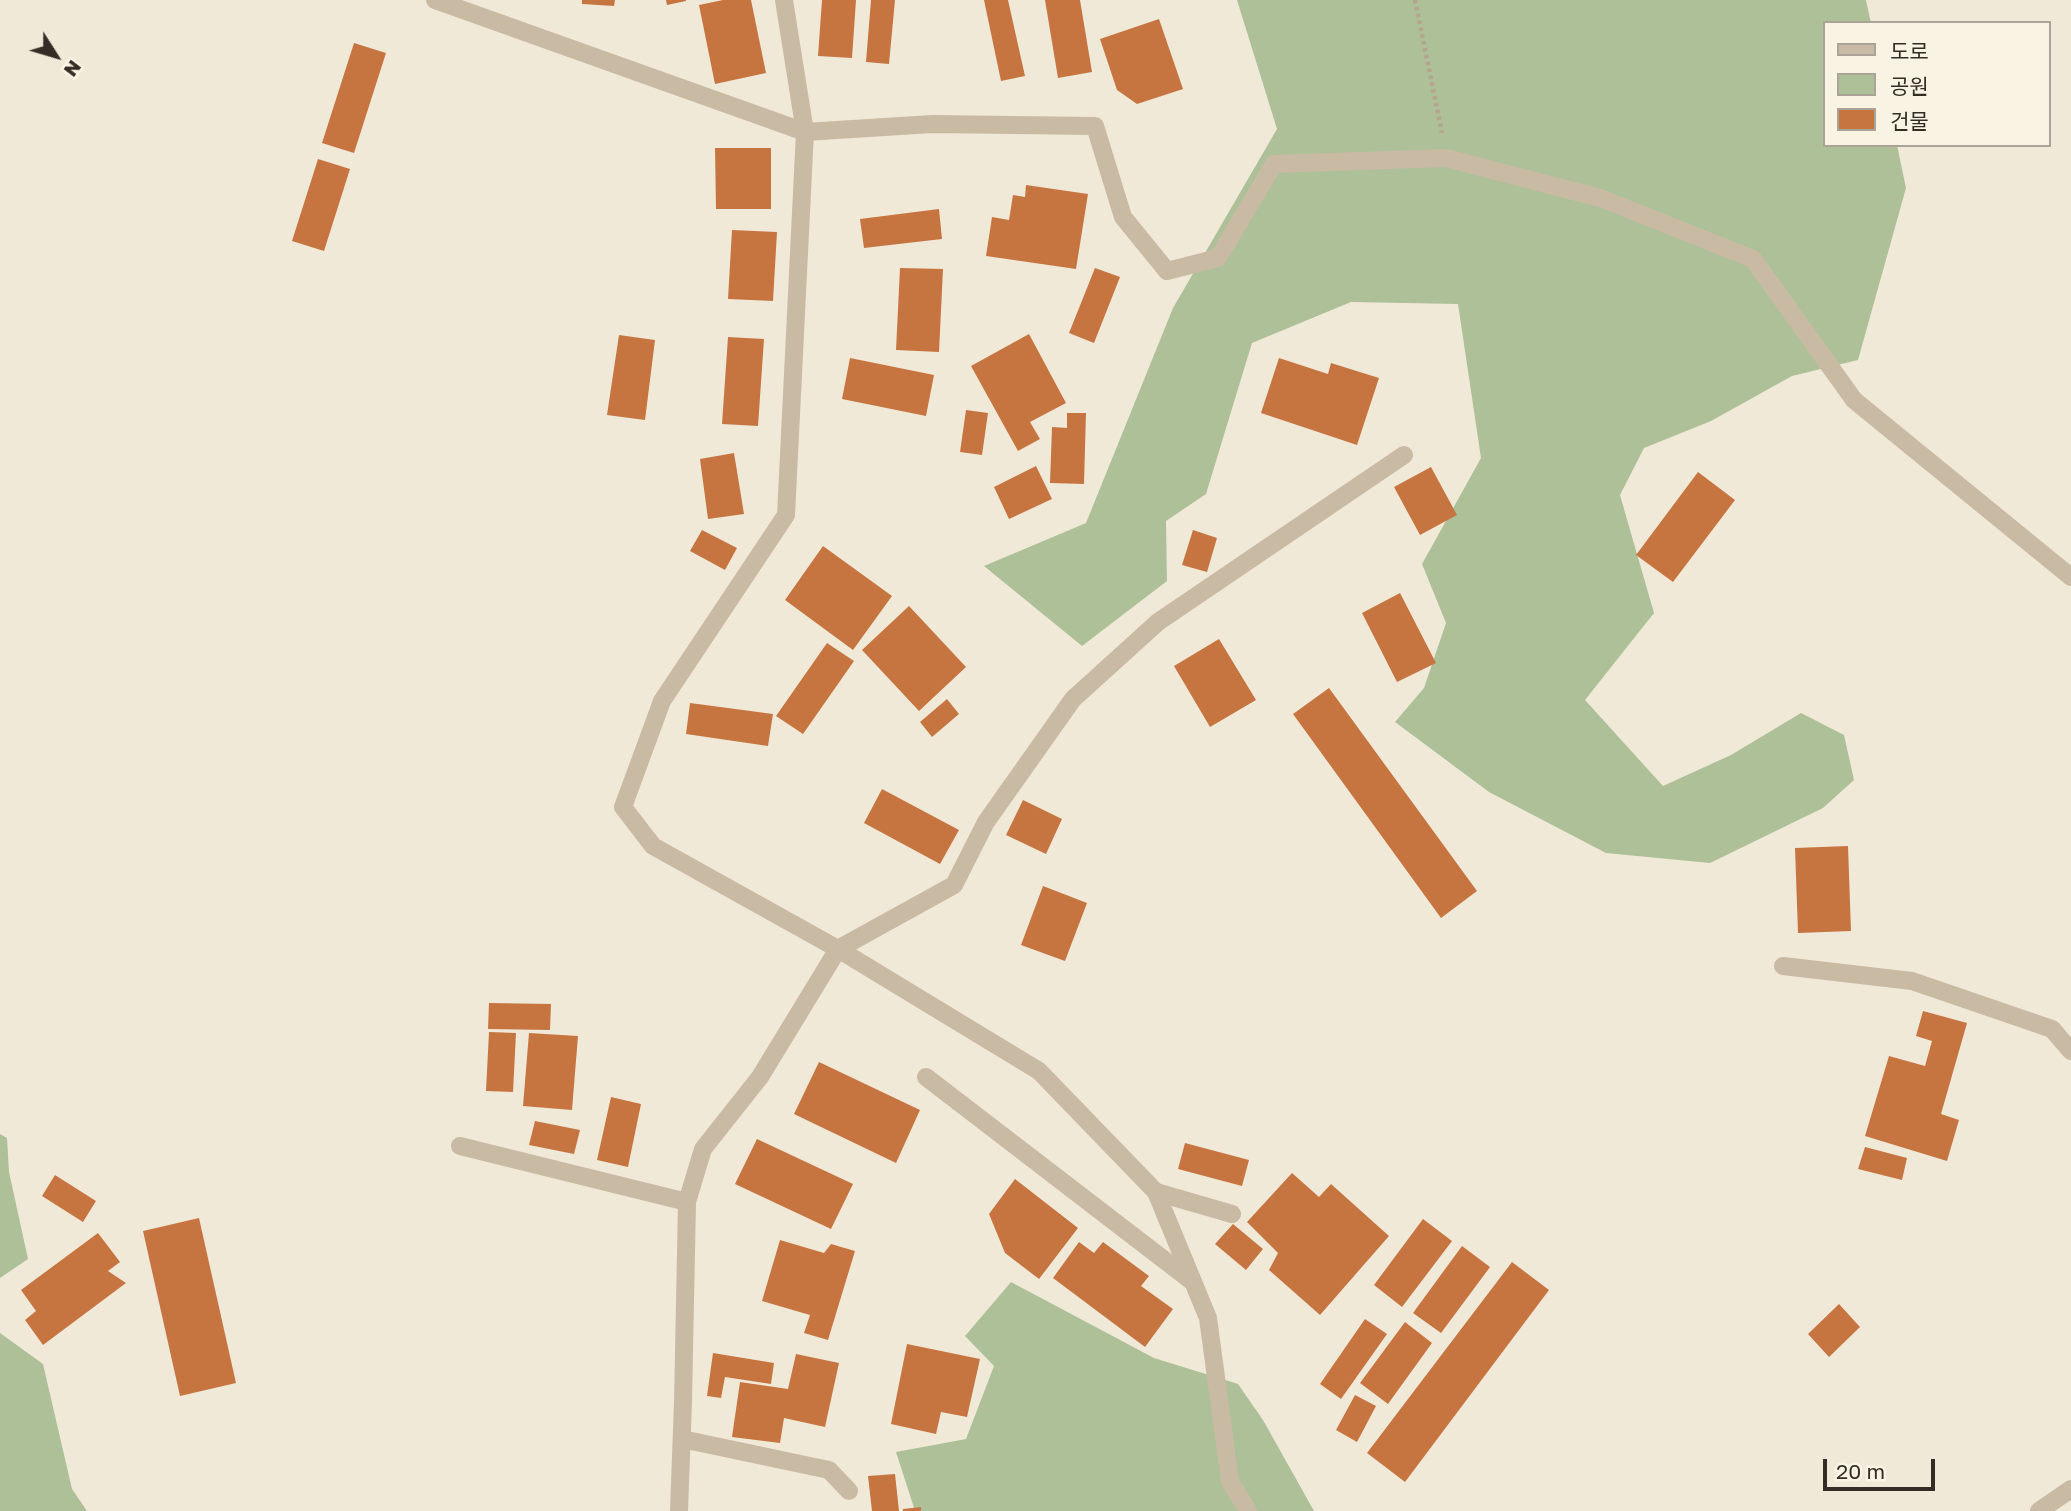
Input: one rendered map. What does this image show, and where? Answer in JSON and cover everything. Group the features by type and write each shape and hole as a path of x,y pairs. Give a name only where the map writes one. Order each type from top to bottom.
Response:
{"street":[{"path":"435,0 805,132 932,124 1095,126 1123,217 1167,271 1218,258 1275,164 1446,158 1600,198 1754,259 1854,400 2071,577"},
{"path":"784,0 805,132 786,515 662,701 623,807 653,846 838,950 1040,1072 1156,1192 1208,1318 1230,1480 1248,1511"},
{"path":"678,1511 687,1202 703,1149 760,1077 838,950 954,885 986,822 1073,699 1157,622 1404,455"},
{"path":"1783,966 1912,981 2052,1028 2071,1051"},
{"path":"926,1077 1194,1282"},
{"path":"460,1146 687,1202"},
{"path":"1156,1192 1232,1214"},
{"path":"682,1439 830,1470 849,1491"},
{"path":"2039,1511 2071,1489"}],"path":[{"path":"1415,0 1431,69 1446,158"}],"green space":[{"path":"1237,0 1866,0 1871,21 1822,21 1822,147 1897,147 1906,188 1858,360 1792,376 1711,421 1644,448 1620,495 1654,613 1585,700 1663,786 1731,755 1801,713 1844,735 1854,780 1823,808 1710,863 1606,853 1489,792 1395,722 1424,688 1446,623 1422,564 1481,458 1458,304 1351,302 1252,343 1206,494 1166,521 1167,581 1082,646 984,566 1086,523 1173,308 1277,129"},
{"path":"0,1134 7,1138 9,1172 28,1259 0,1278"},
{"path":"1011,1282 1154,1358 1238,1384 1263,1420 1314,1511 915,1511 896,1452 966,1439 994,1366 965,1336"},
{"path":"0,1333 43,1364 72,1489 87,1511 0,1511"}],"building":[{"path":"582,0 615,0 614,6 582,4"},
{"path":"666,0 686,0 686,1 667,5"},
{"path":"723,0 751,0 766,73 715,84 699,5"},
{"path":"822,0 856,0 852,58 818,56"},
{"path":"871,0 895,0 889,64 866,62"},
{"path":"984,0 1008,0 1025,76 1001,81"},
{"path":"1045,0 1080,0 1092,72 1058,78"},
{"path":"1159,19 1183,89 1137,104 1117,90 1100,39"},
{"path":"354,43 386,53 354,153 322,143"},
{"path":"715,148 771,148 771,209 716,209"},
{"path":"318,159 350,169 324,251 292,241"},
{"path":"1026,185 1088,194 1076,269 986,256 992,217 1009,220 1013,195 1025,197"},
{"path":"939,209 942,239 864,248 860,219"},
{"path":"732,230 777,232 773,301 728,299"},
{"path":"900,268 943,269 939,352 896,350"},
{"path":"1095,268 1120,277 1094,343 1069,333"},
{"path":"1029,334 1066,403 1030,422 1040,439 1018,451 971,366"},
{"path":"619,335 655,340 645,420 607,415"},
{"path":"728,337 764,339 758,426 722,424"},
{"path":"850,358 934,375 926,416 842,399"},
{"path":"1279,358 1328,374 1331,363 1379,378 1357,445 1261,413"},
{"path":"966,410 988,413 982,455 960,452"},
{"path":"1067,413 1086,413 1084,484 1050,483 1052,427 1067,428"},
{"path":"734,453 744,514 708,519 700,459"},
{"path":"1036,466 1052,499 1009,519 994,487"},
{"path":"1431,467 1457,515 1420,535 1394,487"},
{"path":"1698,472 1735,500 1673,582 1636,555"},
{"path":"702,530 737,548 725,570 690,551"},
{"path":"1193,530 1217,538 1207,572 1182,565"},
{"path":"823,546 892,596 853,650 785,600"},
{"path":"1400,593 1436,663 1397,682 1362,613"},
{"path":"909,606 966,667 919,711 862,650"},
{"path":"1219,639 1256,700 1210,727 1174,666"},
{"path":"827,643 854,661 803,734 776,716"},
{"path":"1329,688 1477,891 1441,918 1293,714"},
{"path":"947,699 959,714 932,737 920,722"},
{"path":"690,703 773,714 768,746 686,734"},
{"path":"882,789 959,830 940,864 864,823"},
{"path":"1023,800 1062,819 1046,854 1006,835"},
{"path":"1848,846 1851,931 1798,933 1795,848"},
{"path":"1043,886 1087,903 1065,961 1021,945"},
{"path":"489,1003 551,1004 550,1030 488,1029"},
{"path":"1923,1011 1967,1023 1941,1114 1959,1120 1947,1161 1865,1136 1889,1056 1925,1066 1932,1041 1916,1036"},
{"path":"489,1032 516,1033 513,1092 486,1091"},
{"path":"529,1033 578,1036 572,1110 523,1106"},
{"path":"819,1062 920,1110 896,1163 794,1114"},
{"path":"611,1097 641,1104 628,1167 597,1160"},
{"path":"535,1121 580,1130 574,1154 529,1145"},
{"path":"757,1139 853,1184 831,1229 735,1184"},
{"path":"1185,1143 1249,1160 1242,1186 1178,1169"},
{"path":"1865,1147 1907,1158 1902,1180 1858,1169"},
{"path":"1292,1173 1319,1197 1331,1184 1389,1236 1320,1315 1269,1270 1278,1253 1247,1222"},
{"path":"55,1175 96,1201 83,1222 42,1196"},
{"path":"1015,1179 1078,1228 1039,1279 1005,1253 989,1214"},
{"path":"199,1218 236,1383 180,1396 143,1231"},
{"path":"1423,1219 1452,1241 1402,1307 1374,1285"},
{"path":"1233,1224 1263,1249 1246,1270 1215,1244"},
{"path":"98,1233 120,1262 108,1271 126,1283 43,1345 25,1320 36,1311 21,1290"},
{"path":"780,1240 824,1253 831,1244 855,1251 828,1340 804,1333 810,1315 762,1301"},
{"path":"1079,1242 1094,1253 1103,1242 1149,1276 1141,1286 1173,1309 1145,1347 1053,1278"},
{"path":"1462,1246 1490,1267 1441,1333 1413,1313"},
{"path":"1512,1262 1549,1290 1405,1482 1367,1453"},
{"path":"1839,1304 1860,1327 1829,1357 1808,1334"},
{"path":"1365,1319 1387,1334 1341,1399 1320,1384"},
{"path":"1405,1322 1432,1343 1388,1404 1360,1383"},
{"path":"907,1344 980,1359 967,1417 941,1412 936,1434 891,1424"},
{"path":"713,1353 774,1363 771,1384 725,1377 721,1398 707,1396"},
{"path":"796,1354 839,1363 825,1427 784,1418 780,1443 732,1437 740,1382 788,1389"},
{"path":"1355,1395 1376,1406 1357,1442 1336,1430"},
{"path":"895,1474 899,1511 872,1511 868,1476"},
{"path":"921,1507 921,1511 903,1511 903,1509"}]}
